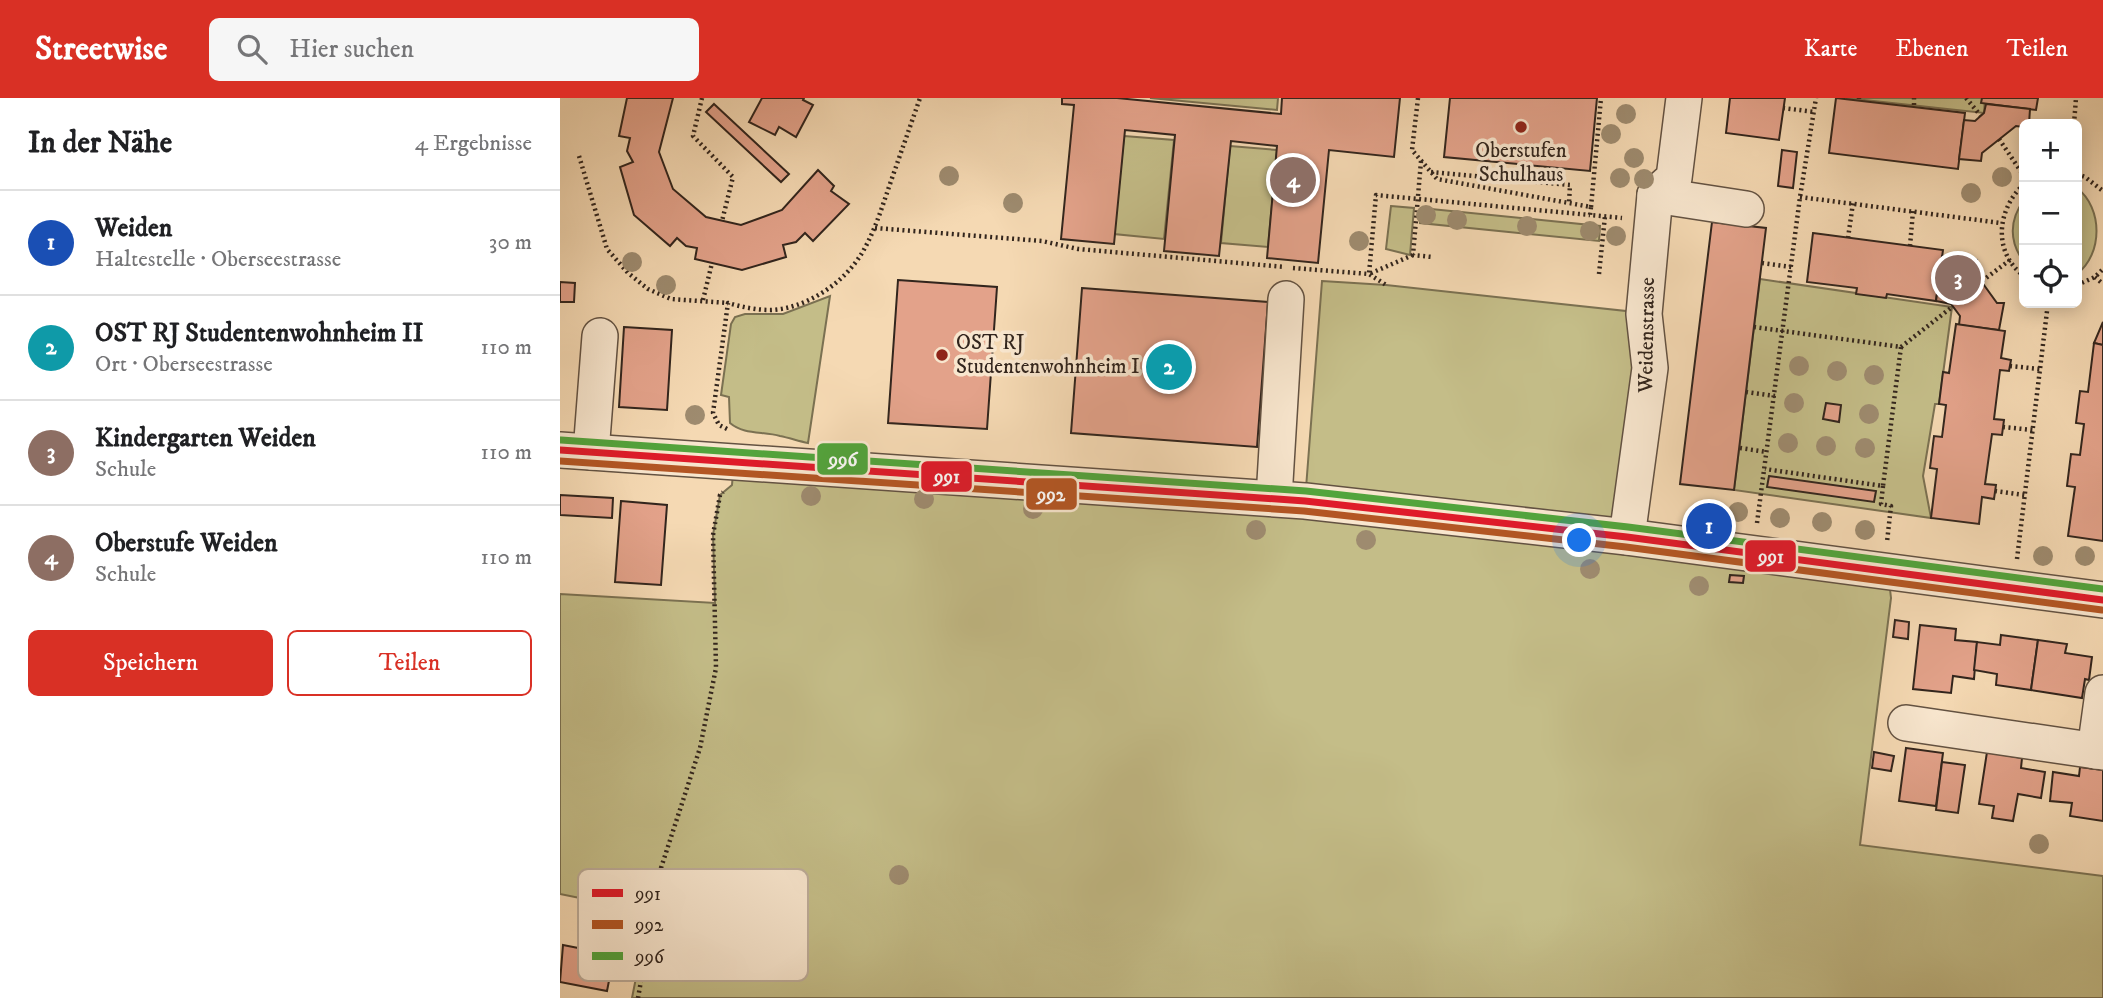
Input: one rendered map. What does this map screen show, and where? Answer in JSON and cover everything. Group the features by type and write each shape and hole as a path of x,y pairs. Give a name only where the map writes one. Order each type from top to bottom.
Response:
{"street":[{"path":"1654,208 1674,178 1684,98"},
{"path":"1654,208 1746,209"},
{"name":"Weidenstrasse","path":"1627,537 1650,368 1644,314 1654,208"},
{"path":"1274,498 1286,299"},
{"path":"600,336 576,451 1274,498 1627,537 2103,600"},
{"path":"1906,723 2101,726"}],"path":[{"path":"702,98 693,136 733,177 722,221"},
{"path":"579,156 607,249 628,273 648,289 671,299 703,300 773,310 806,301 825,292 846,275 862,254 875,228 920,98"},
{"path":"1418,98 1412,150 1437,179 1591,207"},
{"path":"1590,215 1601,98"},
{"path":"1756,534 1800,197 1816,98"},
{"path":"1914,98 1914,105"},
{"path":"1966,98 1981,116"},
{"path":"2074,119 2076,98"},
{"path":"1783,108 1815,112"},
{"path":"1999,139 2019,169"},
{"path":"1413,255 1421,161"},
{"path":"1431,172 1570,185 1570,203"},
{"path":"2082,176 2103,191"},
{"path":"2019,188 2005,210 2001,223 2003,244 2010,260 2019,270"},
{"path":"1369,274 1376,195 1605,216 1654,208"},
{"path":"1800,197 2001,223"},
{"path":"1848,238 1853,203"},
{"path":"1910,246 1913,211"},
{"path":"1600,274 1605,216"},
{"path":"875,228 1042,241 1078,249 1369,274 1386,285"},
{"path":"1369,274 1413,255 1432,257"},
{"path":"1982,281 2010,260"},
{"path":"703,300 712,263"},
{"path":"1762,263 1792,267"},
{"path":"2082,283 2095,277 2103,269"},
{"path":"2095,277 2103,284"},
{"path":"728,303 713,413 719,425 737,434"},
{"path":"1885,554 1891,506 1881,504 1901,347 1952,307"},
{"path":"2016,564 2047,308"},
{"path":"1754,327 1901,347"},
{"path":"2010,366 2040,369"},
{"path":"1746,392 1775,396"},
{"path":"2003,427 2033,430"},
{"path":"1740,448 1767,452"},
{"path":"1765,469 1883,486"},
{"path":"661,869 700,748 716,668 713,536 720,495 726,490"},
{"path":"1995,491 2025,495"}],"shaded area":[{"path":"1150,98 1278,98 1277,110"},
{"path":"1846,98 1985,98 1984,113"},
{"path":"1124,136 1174,140 1164,239 1114,234"},
{"path":"1230,146 1277,150 1268,247 1221,243"},
{"path":"2082,193 2092,207 2096,231 2092,255 2082,269"},
{"path":"1391,206 1414,208 1410,255 1386,249"},
{"path":"1421,208 1600,226 1599,241 1420,223"},
{"path":"2019,208 2019,254 2013,239"},
{"path":"1760,279 1952,307 1939,404 1935,404 1923,476 1931,518 1734,490"},
{"path":"1322,281 1386,285 1635,312 1627,537 1888,572 1891,598 1860,845 2103,876 2103,998 632,998 635,981 808,981 808,869 578,869 578,898 560,894 560,594 715,603 713,535 720,495 732,485 734,461 1305,501"},
{"path":"830,296 808,443 735,427 730,423 729,397 721,395 731,324 735,317 745,314 783,314"}],"building":[{"path":"627,98 673,98 659,152 673,189 706,217 741,225 782,210 818,170 834,186 831,191 849,204 813,241 805,233 796,242 783,245 786,257 742,270 695,259 697,248 686,246 677,238 670,246 634,215 620,167 633,162 627,151 630,138 619,136"},
{"path":"762,98 804,98 803,100 813,105 796,137 779,127 775,135 749,122"},
{"path":"1062,98 1117,98 1281,114 1282,98 1400,98 1394,157 1329,150 1318,263 1267,258 1277,146 1231,141 1219,256 1164,251 1175,135 1125,130 1114,244 1061,239 1074,105 1062,104"},
{"name":"Oberstufen Schulhaus","path":"1450,98 1597,98 1590,171 1444,157"},
{"path":"1730,98 1785,98 1779,140 1726,133"},
{"path":"1836,98 1965,113 1958,169 1829,153"},
{"path":"1982,98 2038,98 2036,110 1981,103"},
{"path":"714,104 789,174 781,182 706,112"},
{"path":"1986,104 2030,109 2029,119 2019,119 2019,126 1982,153 1981,161 1959,159 1964,120 1975,121 1984,113"},
{"path":"1782,150 1797,152 1793,188 1778,186"},
{"path":"1712,222 1766,228 1734,490 1680,484"},
{"path":"1813,233 1943,250 1936,301 1887,294 1886,298 1856,294 1857,288 1807,282"},
{"path":"1942,256 1977,260 1976,274 1997,303 2004,303 1999,330 1959,325 1960,316 1951,304 1936,301"},
{"name":"OST RJ Studentenwohnheim I","path":"898,280 997,287 987,429 888,423"},
{"path":"560,282 575,283 574,302 560,302"},
{"path":"1082,288 1268,302 1257,447 1071,433"},
{"path":"2103,322 2103,345 2094,343"},
{"path":"1956,324 2005,331 2001,358 2011,360 2009,371 2000,370 1994,419 2004,420 2002,435 1992,434 1985,484 1996,485 1994,499 1982,497 1979,524 1931,518 1937,469 1930,468 1934,436 1942,437 1946,405 1939,404 1943,372 1949,373"},
{"path":"624,327 672,330 667,410 619,407"},
{"path":"2094,343 2103,345 2103,541 2068,536 2075,487 2067,486 2071,454 2080,455 2084,424 2076,423 2080,391 2088,392"},
{"path":"1826,403 1841,405 1839,422 1823,419"},
{"path":"1769,476 1876,491 1874,502 1767,487"},
{"path":"560,495 613,498 612,518 560,515"},
{"path":"621,501 667,505 661,585 615,582"},
{"path":"1719,517 1732,519 1731,528 1718,526"},
{"path":"1730,575 1744,576 1743,583 1729,582"},
{"path":"1895,620 1909,622 1908,639 1893,637"},
{"path":"1920,625 1956,629 1955,640 1977,642 1974,679 1953,676 1951,693 1913,689"},
{"path":"2001,635 2038,640 2031,690 1996,685 1997,674 1974,670 1977,642 2000,645"},
{"path":"2038,640 2067,644 2065,653 2092,657 2089,680 2085,679 2082,698 2031,690"},
{"path":"1906,748 1943,753 1936,806 1899,801"},
{"path":"1874,752 1894,756 1891,771 1872,768"},
{"path":"1987,752 2022,758 2021,768 2045,772 2041,798 2018,794 2013,821 1992,818 1994,806 1979,804"},
{"path":"1942,762 1965,765 1958,813 1936,810"},
{"path":"2080,767 2103,770 2103,821 2070,816 2072,803 2050,801 2053,772 2079,776"},
{"path":"563,945 578,948 578,981 609,981 607,991 560,982"}],"transit line":[{"name":"996","path":"561,440 1306,491 1628,527 2103,589"},
{"name":"991","path":"560,450 1305,501 1627,537 2103,600"},
{"name":"992","path":"560,461 1304,511 1626,547 2102,610"}],"place":[{"name":"Oberstufen Schulhaus","path":"1521,127"},
{"name":"Oberstufe Weiden","path":"1293,180"},
{"name":"Kindergarten Weiden","path":"1958,278"},
{"name":"OST RJ Studentenwohnheim I","path":"942,355"},
{"name":"OST RJ Studentenwohnheim II","path":"1169,367"},
{"name":"Weiden","path":"1709,526"}]}
